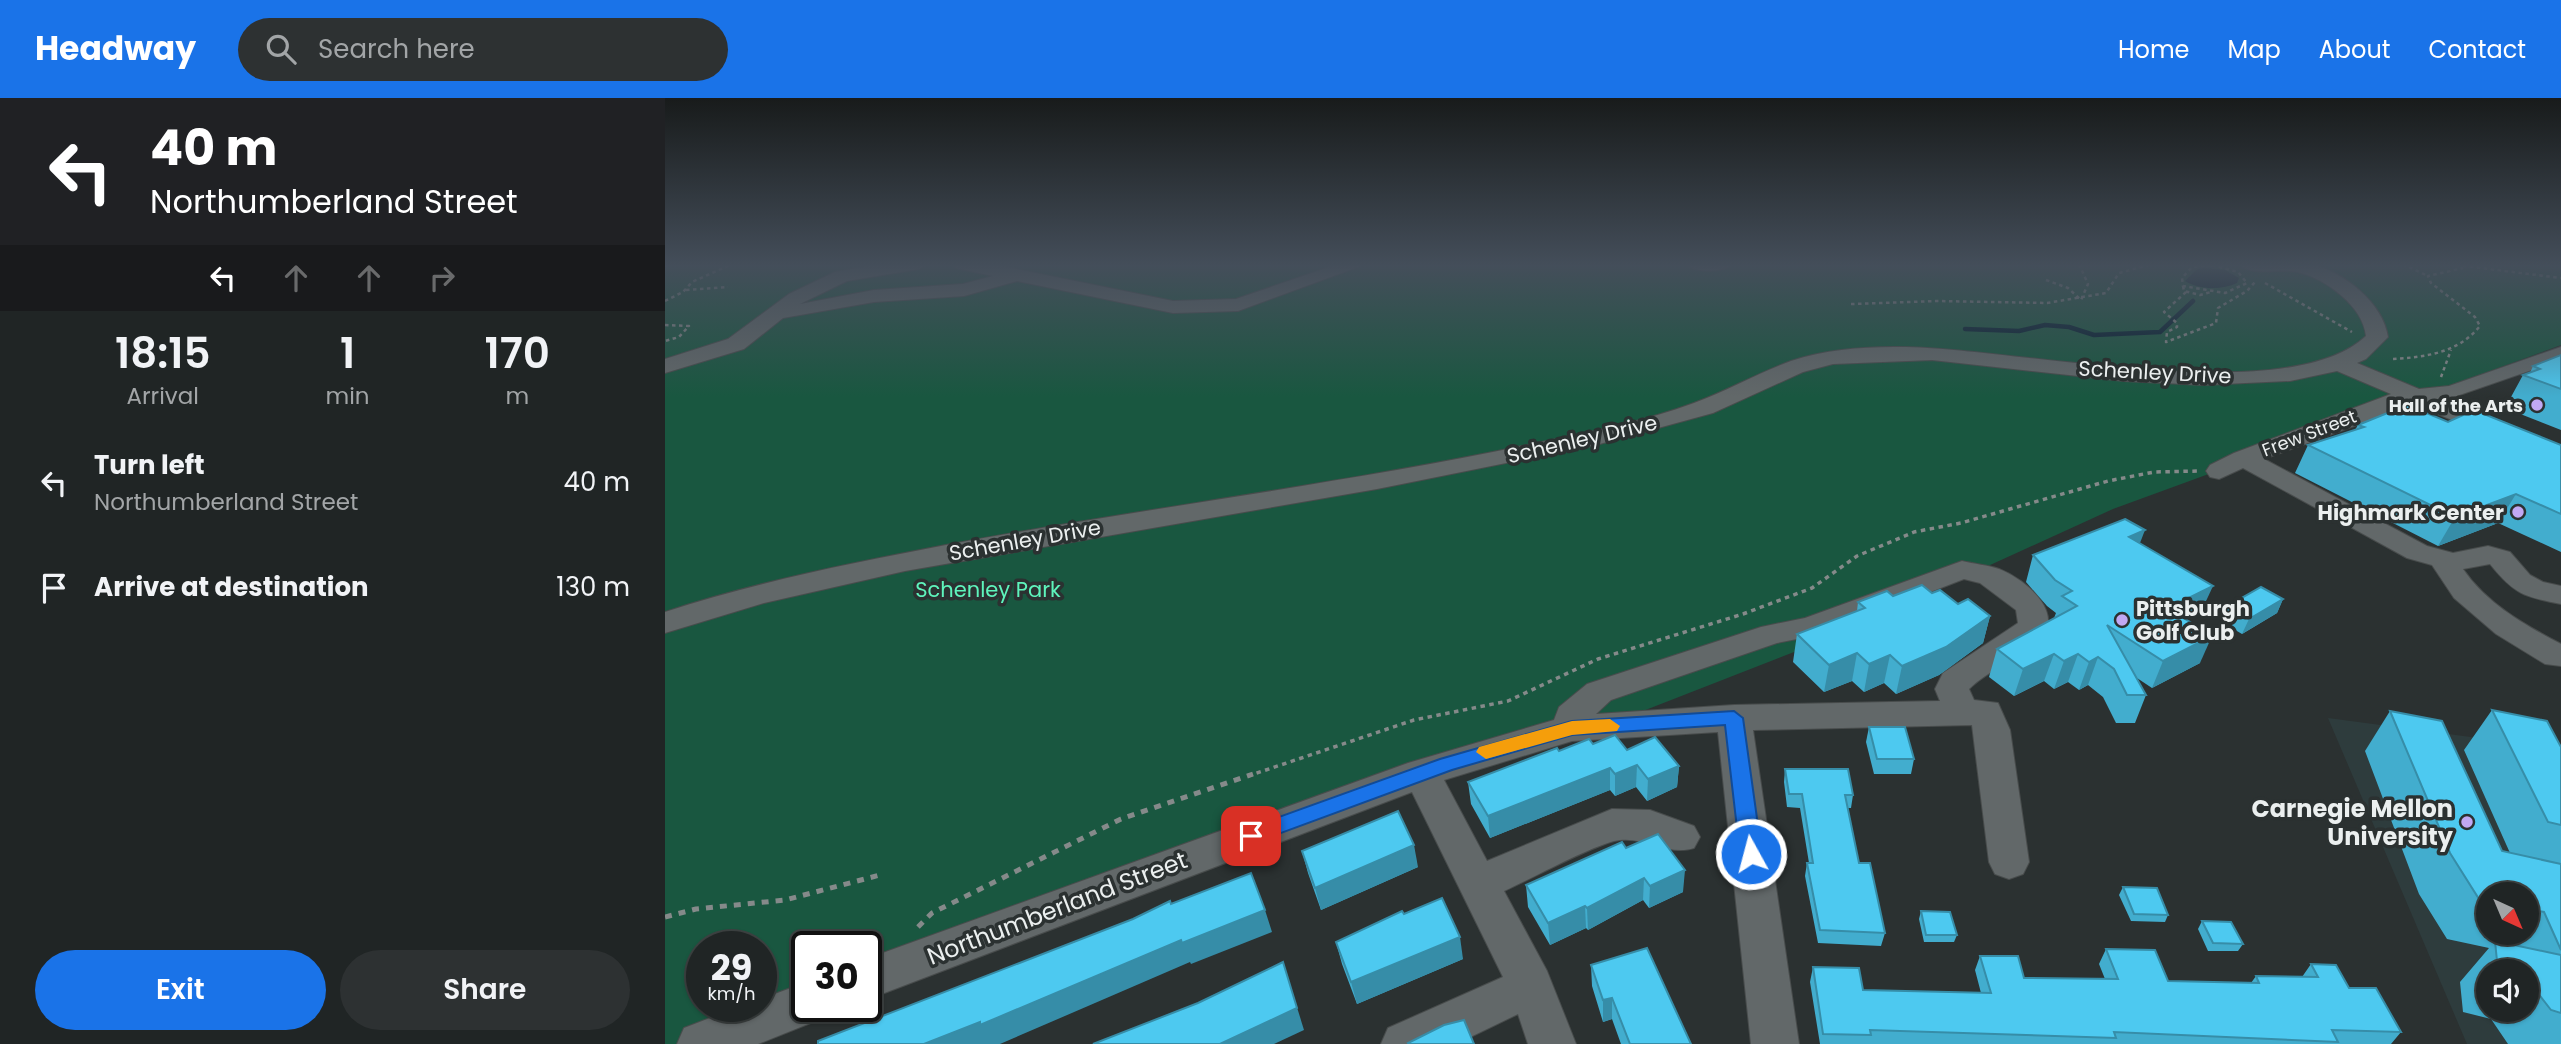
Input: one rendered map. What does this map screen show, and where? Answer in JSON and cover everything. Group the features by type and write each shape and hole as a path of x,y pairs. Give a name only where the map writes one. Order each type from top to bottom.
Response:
{"street":[{"path":"665,366 736,344 783,308"},
{"path":"766,321 811,308"},
{"name":"Schenley Drive","path":"665,623 787,587 992,544 1441,470 1548,448 1688,414 1750,390 1793,366 1829,358 1910,351 2174,377 2291,373 2340,364 2369,349 2377,337 2375,320 2364,308"},
{"name":"Frew Street","path":"2231,465 2399,399 2430,389 2453,392 2561,352"},
{"path":"2340,364 2430,389 2561,458"},
{"path":"2231,465 2417,552 2452,562 2488,555 2500,558 2519,581 2534,590 2561,594"},
{"path":"2443,559 2452,578 2476,604 2504,626 2557,656"},
{"path":"1572,728 1571,716 1599,692 1772,634 1811,627 1962,570 1990,576 2028,604 2034,614 2034,625 2026,635 1955,681 1952,689 1992,730 2010,862"},
{"name":"Northumberland Street","path":"882,974 1421,773 1572,728 1734,718 1974,712"},
{"path":"1734,718 1775,1044"},
{"path":"1421,773 1531,986 1552,1044"},
{"path":"1480,884 1612,825 1650,826 1680,836"},
{"path":"1405,1044 1531,986"},
{"path":"701,1044 791,1009"}],"path":[{"path":"2168,308 2164,312 2177,323 2177,327 2167,332 2165,342 2216,323 2219,318 2218,308"},
{"path":"2310,308 2362,338"},
{"path":"2393,359 2451,350 2465,342 2480,326 2475,317 2464,308"},
{"path":"665,325 689,327 679,337 665,341"},
{"path":"2430,389 2447,367 2451,350"},
{"path":"913,933 932,913 1121,819 1414,720 1508,701 1598,659 1743,614 1812,588 1857,556 1914,532 1961,523 2108,481 2154,472 2231,465"},
{"path":"665,917 696,909 785,900 880,874"}],"shaded area":[{"name":"Carnegie Mellon University","path":"2328,718 2561,749 2561,1044 2467,1044"}],"green space":[{"name":"Schenley Park","path":"665,308 2561,308 2561,345 2113,509 1830,638 1584,734 1421,773 882,974 882,931 791,931 791,1009 777,1015 777,931 686,931 686,1022 758,1022 701,1044 665,1044"}],"building":[{"path":"2561,355 2561,389 2523,375 2540,369 2533,366"},
{"path":"2407,405 2448,422 2474,410 2561,445 2561,514 2516,494 2455,517 2308,445 2364,427 2358,425"},
{"name":"Pittsburgh Golf Club","path":"2125,519 2145,530 2129,537 2213,586 2168,608 2212,636 2163,661 2107,625 2146,695 2127,695 2114,669 2098,657 2089,662 2078,654 2064,661 2054,654 2023,669 1997,649 2077,606 2062,596 2072,591 2055,580 2033,555"},
{"path":"1922,585 1932,593 1940,590 1958,604 1968,599 1990,616 1946,647 1902,666 1890,655 1869,664 1857,653 1829,665 1797,634 1865,608 1858,602 1887,591 1893,596"},
{"path":"2261,587 2283,599 2249,619 2226,607"},
{"path":"2492,710 2547,721 2561,747 2561,825 2548,822"},
{"path":"2390,711 2442,721 2502,851 2561,864 2561,950 2544,912 2539,911 2539,882 2476,882 2476,894 2450,853"},
{"path":"1869,727 1905,727 1914,759 1877,759"},
{"path":"1615,735 1627,750 1655,737 1679,766 1648,779 1637,765 1615,774 1610,768 1488,816 1468,782 1557,748 1559,751 1589,739 1593,744"},
{"path":"1785,769 1848,769 1853,795 1845,795 1859,863 1870,863 1885,933 1820,930 1807,863 1813,863 1802,794 1789,794"},
{"path":"1398,811 1414,845 1315,888 1302,851"},
{"path":"1658,834 1685,870 1650,886 1644,878 1587,908 1585,906 1548,923 1526,885 1622,842 1626,848"},
{"path":"1251,873 1265,910 1182,943 1181,940 980,1025 980,1022 924,1044 818,1044 818,1041 867,1022 882,1022 882,1016 1133,919 1170,901 1171,904"},
{"path":"2123,887 2157,888 2168,915 2134,914"},
{"path":"1442,898 1460,937 1351,982 1336,942 1402,911 1404,914"},
{"path":"1921,911 1950,912 1957,935 1926,935"},
{"path":"2202,921 2231,922 2243,944 2213,943"},
{"path":"2495,945 2514,945 2561,955 2561,1013 2551,1010 2539,994 2539,959 2497,959"},
{"path":"1647,948 1691,1044 1630,1044 1612,998 1603,1000 1591,965"},
{"path":"2106,949 2155,950 2168,981 2259,983 2256,976 2318,977 2311,964 2336,965 2349,988 2376,988 2401,1032 2332,1030 2338,1042 2114,1032 2116,1038 1870,1030 1871,1035 1823,1034 1813,967 1859,968 1863,990 1991,993 1980,956 2018,956 2024,978 2118,979"},
{"path":"1283,962 1297,1008 1220,1044 1093,1044 1198,1003"},
{"path":"1464,1020 1474,1044 1408,1043 1444,1025"}],"waterway":[{"path":"1965,329 2019,331 2045,325 2069,327 2094,335 2160,332 2185,308"}],"slow traffic":[{"path":"1486,752 1572,728 1610,726"}],"place":[{"name":"Hall of the Arts","path":"2537,405"},
{"name":"Highmark Center","path":"2518,512"},
{"name":"Pittsburgh Golf Club","path":"2122,620"},
{"name":"Carnegie Mellon University","path":"2467,822"}],"route":[{"path":"1251,836 1472,755 1572,728 1734,718 1751,854"}]}
